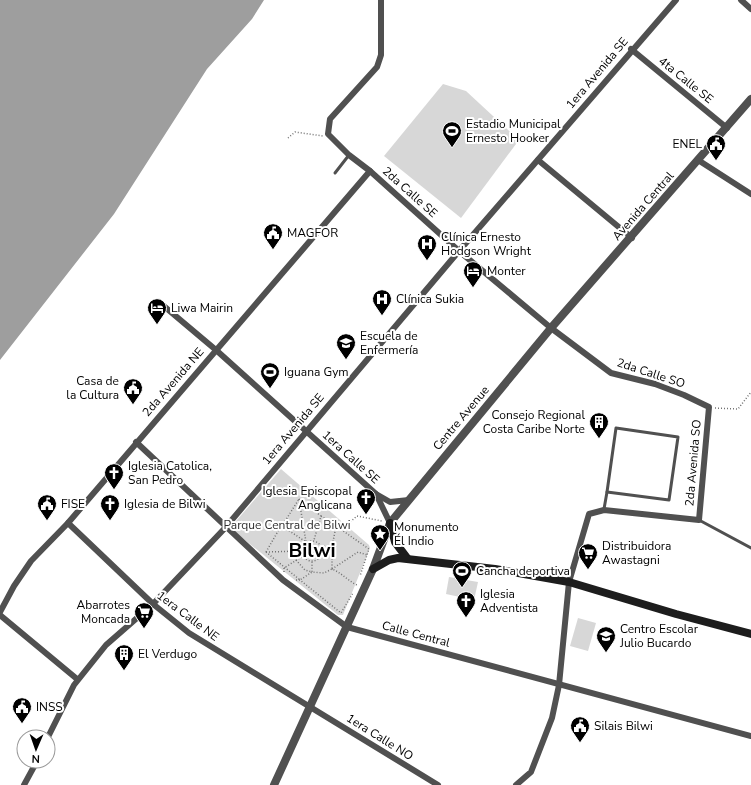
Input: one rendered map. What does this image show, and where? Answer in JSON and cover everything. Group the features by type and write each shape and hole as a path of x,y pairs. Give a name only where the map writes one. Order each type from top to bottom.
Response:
{"main road":[{"path":"390,523 395,542 407,558"},
{"path":"373,569 389,560 407,558 495,569 569,582 751,634"}],"street":[{"path":"328,134 330,119 377,67 381,55 381,0"},
{"name":"1era Avenida SE","path":"52,729 77,679 106,645 153,604 225,528 631,49 676,0"},
{"path":"741,0 751,9"},
{"name":"4ta Calle SE","path":"631,49 727,128"},
{"name":"Avenida Central","path":"552,328 632,238 751,99"},
{"name":"2da Calle SE","path":"328,134 348,155 370,171 459,251 552,328"},
{"path":"538,160 632,238"},
{"path":"698,160 751,194"},
{"name":"2da Avenida NE","path":"0,612 14,586 31,561 68,523 370,171"},
{"name":"1era Calle SE","path":"159,302 216,350 376,494 390,523"},
{"name":"2da Calle SO","path":"552,328 611,373 655,384 684,395 709,408"},
{"name":"Centre Avenue","path":"390,523 552,328"},
{"name":"2da Avenida SO","path":"699,520 709,408"},
{"name":"Calle Central","path":"136,442 225,528 283,580 347,626 559,685 751,736"},
{"path":"376,494 390,502 409,500"},
{"path":"516,785 531,772 552,718 559,685 569,582 589,514 604,510 699,520"},
{"name":"1era Calle NE","path":"68,523 153,604 189,633 310,706"},
{"path":"277,784 310,706 373,569 390,523"},
{"path":"0,615 77,679"},
{"name":"1era Calle NO","path":"310,706 438,785"},
{"path":"24,785 33,769"},
{"path":"422,785 426,778"}],"lane":[{"path":"335,173 348,155"},
{"path":"604,510 616,428 678,437 669,500 607,492"},
{"path":"699,520 751,548"}],"path":[{"path":"288,138 295,132 320,136 328,134"},
{"path":"709,408 738,409 751,392"},
{"path":"266,552 341,613 357,585 369,549 299,499"},
{"path":"266,552 299,499"},
{"path":"299,499 306,542 301,551"},
{"path":"314,540 321,516"},
{"path":"336,526 349,523 357,516 390,523"},
{"path":"282,526 306,542 314,540"},
{"path":"332,569 332,547 336,526"},
{"path":"314,540 321,546 332,547"},
{"path":"312,561 321,556 321,546"},
{"path":"266,552 301,551"},
{"path":"301,551 303,556 312,561"},
{"path":"296,560 305,570 324,573 358,552 368,555"},
{"path":"284,568 303,556"},
{"path":"312,561 312,572"},
{"path":"332,569 340,572 348,580 357,585"},
{"path":"300,580 312,572"}],"green space":[{"name":"Estadio Municipal Ernesto Hooker","path":"443,84 466,91 519,140 461,218 384,156"},
{"name":"Parque Central de Bilwi","path":"281,469 369,545 370,548 343,615 338,615 230,528"},
{"name":"Cancha deportiva","path":"449,577 478,582 474,600 446,594"},
{"path":"578,618 596,623 588,651 570,646"}],"shaded area":[{"path":"0,0 264,0 252,19 207,69 114,214 0,360"}],"place":[{"name":"Estadio Municipal Ernesto Hooker","path":"452,148"},
{"name":"ENEL","path":"716,161"},
{"name":"MAGFOR","path":"273,250"},
{"name":"Clínica Ernesto Hodgson Wright","path":"427,261"},
{"name":"Monter","path":"473,288"},
{"name":"Clínica Sukia","path":"382,316"},
{"name":"Liwa Mairin","path":"157,325"},
{"name":"Escuela de Enfermería","path":"346,360"},
{"name":"Iguana Gym","path":"270,389"},
{"name":"Casa de la Cultura","path":"133,405"},
{"name":"Consejo Regional Costa Caribe Norte","path":"599,439"},
{"name":"Iglesia Catolica, San Pedro","path":"114,490"},
{"name":"Iglesia Episcopal Anglicana","path":"366,515"},
{"name":"FISE","path":"47,521"},
{"name":"Iglesia de Bilwi","path":"110,521"},
{"name":"Monumento Él Indio","path":"380,551"},
{"name":"Distribuidora Awastagni","path":"588,570"},
{"name":"Cancha deportiva","path":"462,588"},
{"name":"Iglesia Adventista","path":"466,618"},
{"name":"Abarrotes Moncada","path":"144,629"},
{"name":"Centro Escolar Julio Bucardo","path":"606,653"},
{"name":"El Verdugo","path":"124,671"},
{"name":"INSS","path":"22,724"},
{"name":"Silais Bilwi","path":"580,743"}],"district":[{"name":"Bilwi","path":"312,550"}]}
